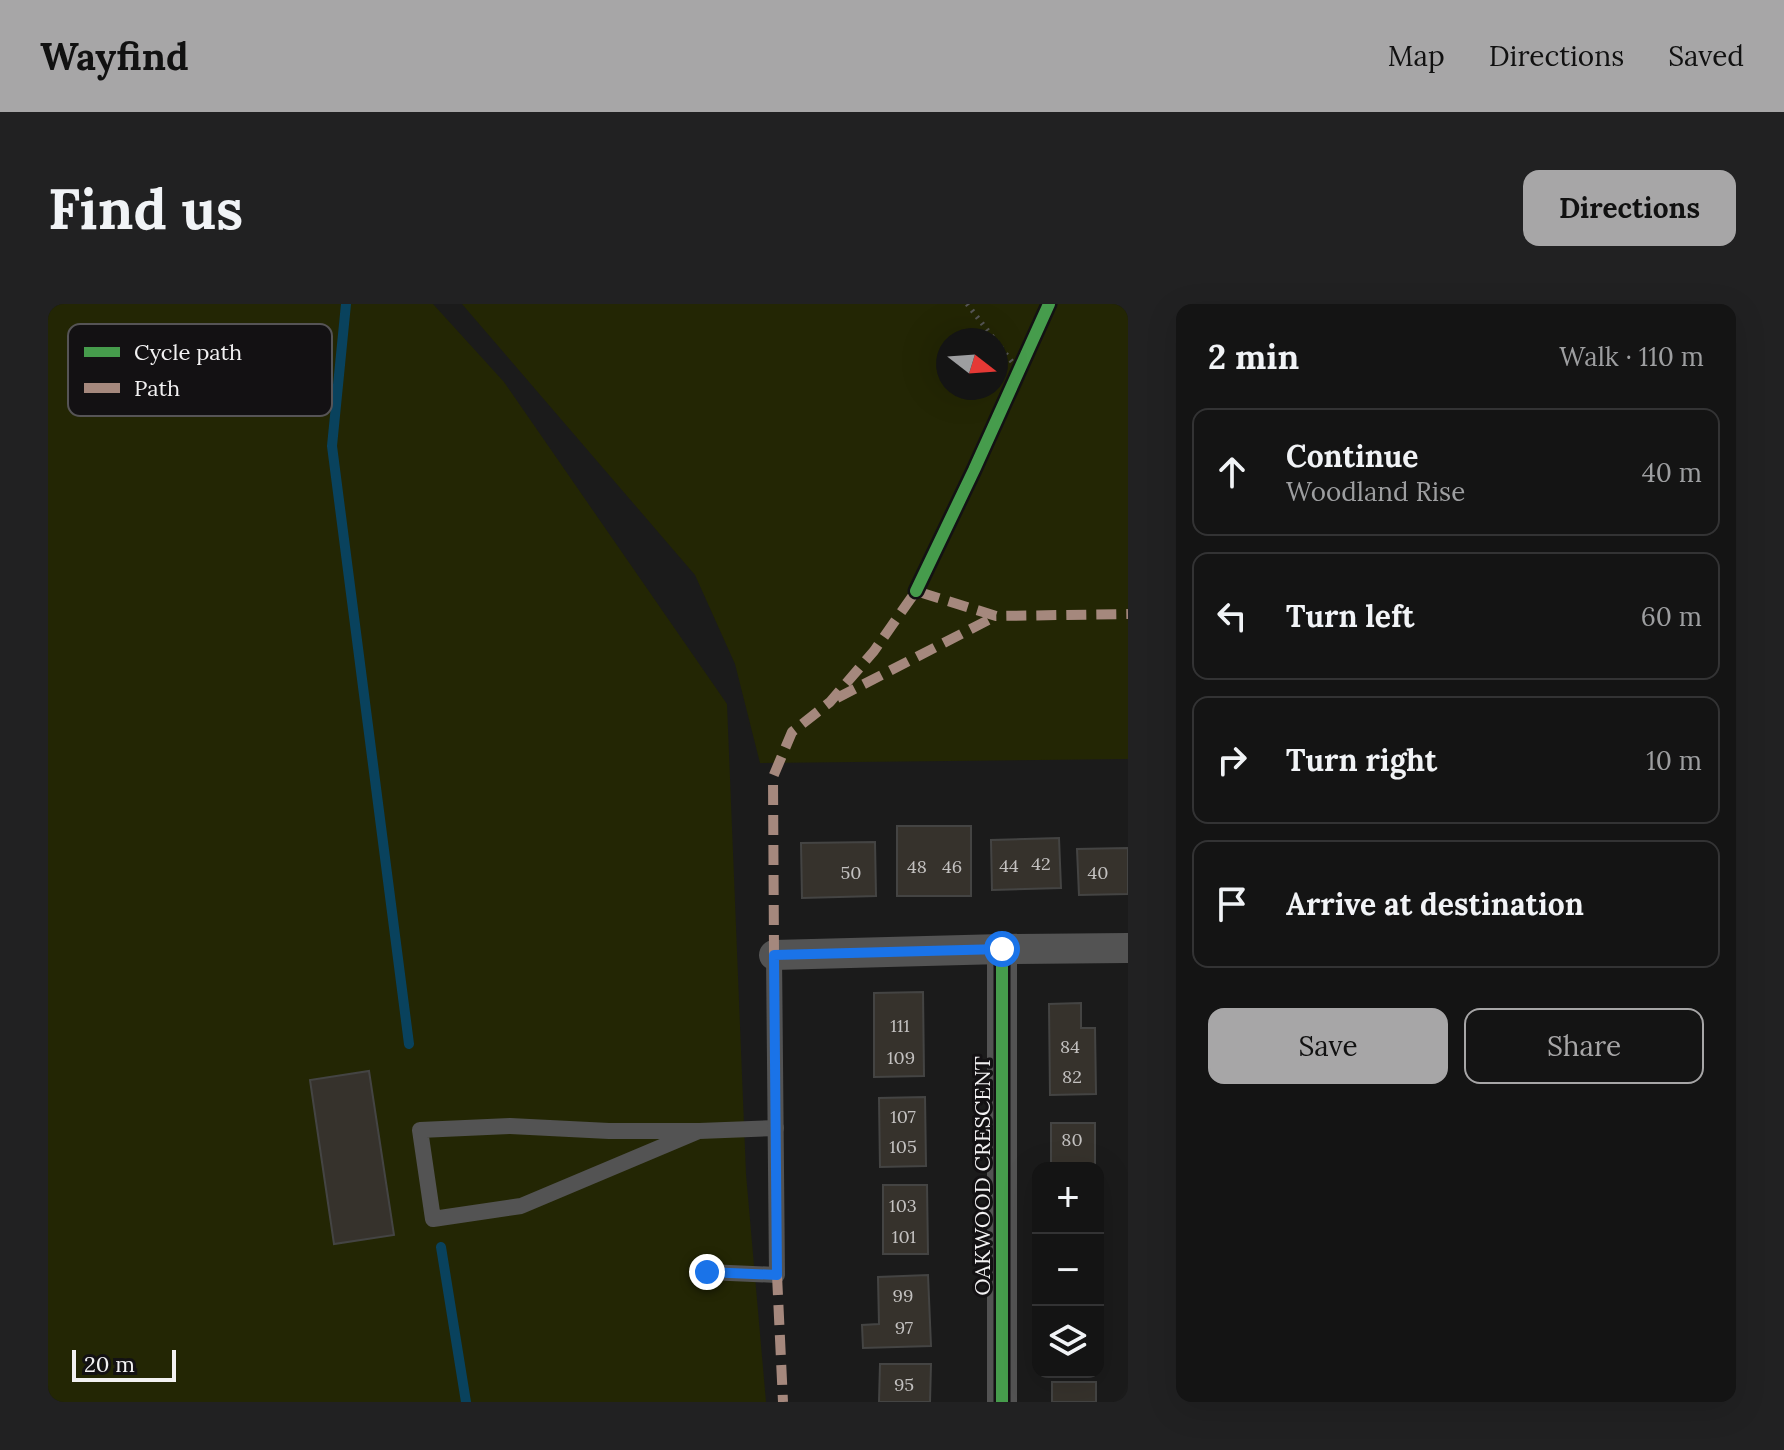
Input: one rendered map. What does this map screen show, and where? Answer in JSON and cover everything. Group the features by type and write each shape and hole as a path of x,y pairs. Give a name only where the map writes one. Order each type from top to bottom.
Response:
{"street":[{"path":"774,955 1128,948"},
{"name":"OAKWOOD CRESCENT","path":"1002,949 1002,1402"}],"lane":[{"path":"707,1272 777,1275 774,955"},
{"path":"699,1131 521,1206 433,1219 420,1130 510,1126 609,1131 776,1128"}],"path":[{"path":"967,304 986,328"},
{"path":"1008,357 1019,371"},
{"path":"1013,385 1025,358"}],"green space":[{"path":"48,304 433,304 504,382 727,704 746,1174 766,1402 48,1402"},
{"path":"462,304 1128,304 1128,759 760,763 735,664 695,575"}],"building":[{"path":"897,826 971,826 971,896 897,896"},
{"path":"1059,838 1061,888 992,890 991,840"},
{"path":"875,842 876,896 802,898 801,843"},
{"path":"1128,848 1128,894 1079,895 1077,849"},
{"path":"923,992 924,1076 874,1077 874,993"},
{"path":"1081,1003 1081,1028 1095,1028 1096,1094 1050,1095 1049,1004"},
{"path":"369,1071 394,1235 334,1244 310,1080"},
{"path":"925,1097 926,1166 880,1167 879,1098"},
{"path":"1051,1123 1095,1123 1095,1162 1051,1162"},
{"path":"883,1185 927,1185 928,1254 883,1254"},
{"path":"928,1275 931,1346 863,1348 862,1325 879,1324 878,1277"},
{"path":"880,1364 931,1364 930,1402 879,1402"},
{"path":"1052,1382 1096,1382 1096,1402 1052,1402"}],"waterway":[{"path":"346,304 332,446 409,1044"},
{"path":"441,1247 466,1402"}],"marked path":[{"path":"774,955 773,777 792,732 830,702 874,651 916,591 996,616 1128,614"},
{"path":"837,698 996,616"},
{"path":"777,1275 783,1402"}],"cycle path":[{"path":"916,591 1049,304"},
{"path":"1002,949 1002,1402"}],"route":[{"path":"707,1272 777,1275 774,955 1002,949"}]}
